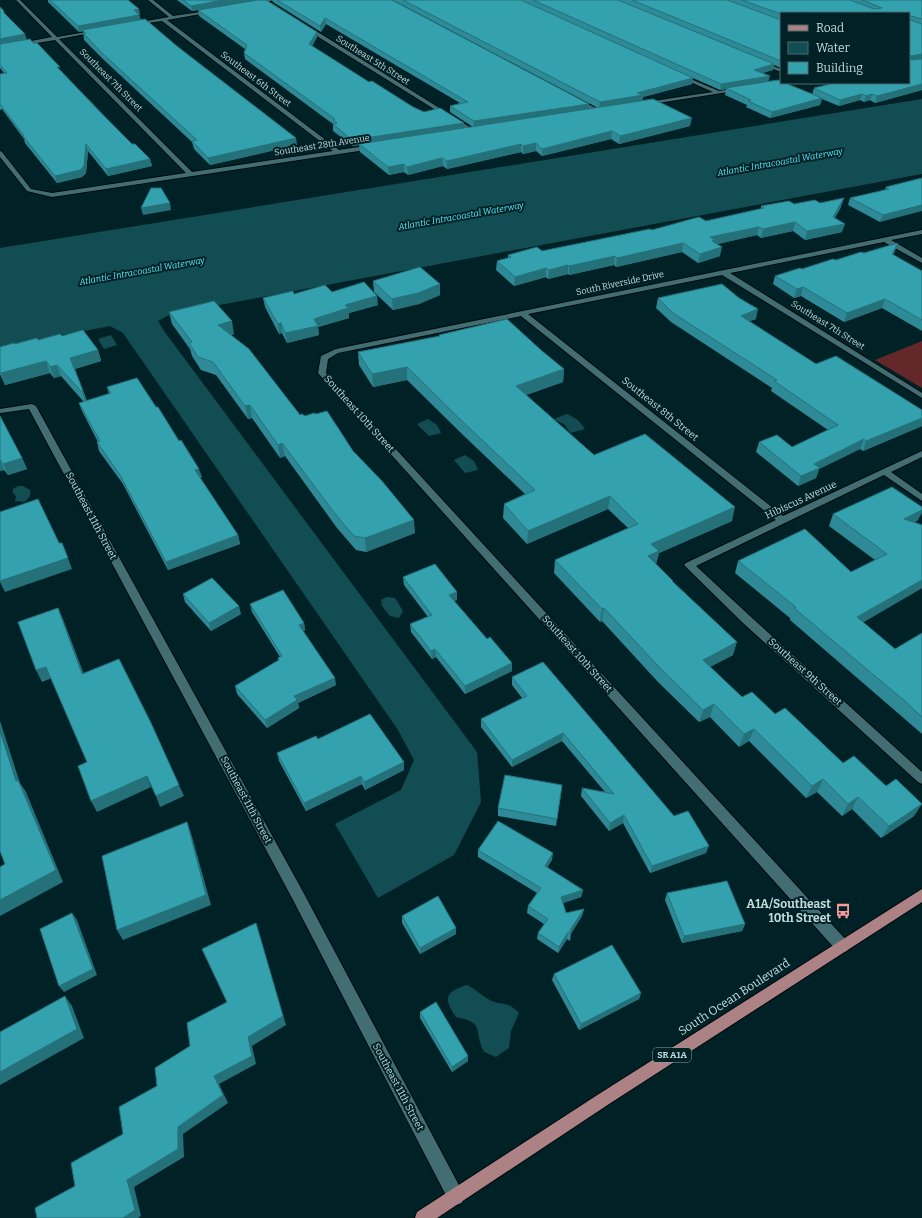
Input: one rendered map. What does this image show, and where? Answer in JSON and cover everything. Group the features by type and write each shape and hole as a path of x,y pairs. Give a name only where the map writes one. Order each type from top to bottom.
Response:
{"main road":[{"name":"South Ocean Boulevard","path":"423,1218 604,1098 922,895"}],"street":[{"name":"Southeast 7th Street","path":"18,0 190,174"},
{"path":"150,0 173,18"},
{"path":"250,4 265,2 272,3"},
{"path":"132,25 219,10"},
{"name":"Southeast 6th Street","path":"163,19 338,152"},
{"name":"Southeast 5th Street","path":"299,22 473,131"},
{"path":"0,48 102,30"},
{"path":"760,62 780,71"},
{"path":"677,74 719,93"},
{"path":"644,105 741,90"},
{"path":"571,97 599,112"},
{"path":"591,113 607,111"},
{"path":"466,132 481,130"},
{"name":"Southeast 28th Avenue","path":"0,153 29,190 52,195 376,146"},
{"name":"South Riverside Drive","path":"324,358 336,351 922,232"},
{"path":"886,240 922,261"},
{"name":"Southeast 7th Street","path":"723,272 922,396"},
{"name":"Southeast 8th Street","path":"523,314 782,521"},
{"name":"Southeast 10th Street","path":"324,358 322,373 842,946"},
{"name":"Southeast 11th Street","path":"0,410 32,406 297,894 456,1197"},
{"name":"Hibiscus Avenue","path":"689,565 922,454"},
{"path":"885,472 922,498"},
{"name":"Southeast 9th Street","path":"689,565 747,620 922,779"}],"shaded area":[{"path":"922,341 922,388 875,360"}],"water":[{"name":"Atlantic Intracoastal Waterway","path":"922,99 922,174 171,314 158,321 477,752 481,802 454,855 378,898 335,824 401,790 414,760 398,730 123,333 110,326 0,347 0,248"},
{"path":"111,335 117,345 104,349 98,339"},
{"path":"567,414 578,420 585,429 570,433 565,425 554,419"},
{"path":"428,419 437,425 441,433 429,436 417,424"},
{"path":"465,455 474,461 478,470 465,473 454,460"},
{"path":"18,486 23,486 30,490 29,497 24,502 15,501 16,496 13,493 13,489"},
{"path":"387,597 395,598 403,611 399,618 390,616 382,606 381,600"},
{"path":"467,985 492,1001 510,1006 519,1013 511,1031 509,1048 496,1057 484,1052 475,1025 465,1019 456,1017 449,1005 448,996 450,993"}],"building":[{"path":"50,0 128,0 139,9 134,10 139,15 78,26"},
{"path":"183,0 223,0 191,6"},
{"path":"266,0 317,32 309,44 369,82 372,81 413,107 424,112 440,108 464,123 352,140 333,124 337,123 333,120 335,119 244,53 247,45 198,10"},
{"path":"277,0 392,0 589,104 474,121 450,106 468,102 325,18 320,26"},
{"path":"403,0 521,0 693,78 637,93 643,95 600,102"},
{"path":"533,0 618,0 774,64 754,70 770,76 721,84"},
{"path":"632,0 727,0 780,20 780,61"},
{"path":"742,0 850,0 874,9 882,8 862,0 922,0 922,19 910,16 910,12 780,12 780,14"},
{"path":"0,7 4,11 3,12 25,34 0,39"},
{"path":"145,19 178,47 296,138 208,158 192,141 197,140 103,54 83,33 86,33 82,30"},
{"path":"910,20 922,24 922,54 910,56"},
{"path":"30,39 33,43 37,43 60,67 57,67 132,144 135,144 150,159 106,169 86,144 84,166 80,170 55,176 0,104 0,74 7,73 0,65 0,44"},
{"path":"922,59 922,84 877,96 872,94 866,96 862,94 840,100 814,88 831,84 910,84 910,60"},
{"path":"778,80 780,81 780,84 787,84 822,98 772,112 748,101 751,100 726,88"},
{"path":"653,99 692,118 620,136 612,131 542,149 536,143 523,146 521,144 447,161 442,158 407,167 404,164 388,167 359,144"},
{"path":"922,178 922,205 883,215 850,198 889,189 886,187"},
{"path":"151,188 161,188 170,203 141,208"},
{"path":"844,198 833,217 845,224 807,231 795,222 763,229 759,227 710,237 715,240 712,241 722,247 700,254 683,243 617,258 615,256 549,270 546,268 515,277 497,261 511,257 508,255 537,247 542,251 650,229 652,230 699,217 706,221 764,208 761,206 789,201 794,204 815,200 820,203"},
{"path":"898,243 892,254 922,271 922,320 885,299 847,313 803,287 797,289 775,276 833,259 836,260"},
{"path":"420,267 440,284 418,293 392,299 373,281"},
{"path":"364,282 377,296 345,305 348,308 314,319 318,326 285,333 281,323 278,324 263,298 293,291 294,294 325,285 332,292"},
{"path":"722,284 739,298 758,309 741,316 816,364 836,356 922,410 922,418 866,441 864,439 814,464 820,468 801,476 759,442 777,435 792,447 838,425 774,381 777,380 673,313 658,298"},
{"path":"214,301 232,321 218,325 249,349 300,415 302,414 305,416 327,411 353,451 382,481 414,520 365,538 354,536 336,515 282,443 278,445 250,405 245,406 213,362 198,357 189,343 192,342 169,312"},
{"path":"507,319 564,369 516,386 594,455 645,434 735,507 651,544 659,551 648,556 672,581 737,642 703,660 742,697 752,692 775,714 785,708 843,763 854,756 886,786 896,779 922,804 889,826 858,797 848,804 823,779 812,786 754,729 744,734 714,704 703,710 555,560 638,524 610,496 528,531 504,504 535,490 407,367 372,374 358,352 440,336 439,335"},
{"path":"83,330 98,350 70,358 83,391 82,392 57,365 50,367 46,361 1,373 0,372 0,347 37,338 38,340 60,334 62,336"},
{"path":"137,378 156,407 158,407 179,441 181,440 199,469 195,470 238,535 166,562 120,475 97,442 100,441 79,403 111,393 107,387"},
{"path":"0,416 22,458 3,464 0,459"},
{"path":"892,487 922,507 922,510 904,519 922,525 922,580 857,617 895,649 922,633 922,717 794,608 796,607 738,561 805,529 851,572 887,554 833,514"},
{"path":"38,499 59,543 62,543 68,558 0,581 0,512"},
{"path":"435,564 457,592 449,595 487,639 490,637 512,663 465,686 435,649 431,651 410,624 432,615 403,577"},
{"path":"212,578 239,606 209,623 183,594"},
{"path":"283,590 304,623 299,625 335,678 294,696 297,700 265,720 235,686 279,660 278,658 282,656 250,604"},
{"path":"58,608 82,674 119,659 151,723 179,785 156,796 147,776 91,801 78,766 87,762 46,667 36,670 18,622"},
{"path":"543,662 674,816 688,811 709,846 652,866 624,815 610,823 582,788 614,794 563,733 512,760 481,719 527,696 512,677"},
{"path":"370,714 404,762 364,782 361,776 304,803 277,753 316,736 318,739"},
{"path":"0,731 16,781 18,780 56,870 0,900 0,867 5,864 0,851"},
{"path":"505,775 562,785 557,819 498,808"},
{"path":"498,821 553,853 545,866 583,890 561,897 566,913 584,909 570,930 571,934 568,932 559,947 538,933 548,919 528,906 541,888 478,850"},
{"path":"187,822 206,895 117,930 102,856"},
{"path":"727,881 745,924 684,936 667,893"},
{"path":"438,896 456,928 420,948 402,916"},
{"path":"72,913 93,969 59,986 40,929"},
{"path":"256,923 283,1016 248,1037 252,1056 214,1076 223,1095 178,1127 178,1149 127,1180 135,1210 123,1218 37,1218 35,1208 75,1186 71,1163 123,1134 119,1107 157,1086 155,1068 190,1046 187,1023 227,1002 202,949"},
{"path":"612,945 641,993 581,1024 554,974"},
{"path":"65,996 77,1029 0,1072 0,1032"},
{"path":"436,1002 468,1056 452,1067 420,1012"}],"place":[{"name":"A1A/Southeast 10th Street","path":"843,911"}]}
